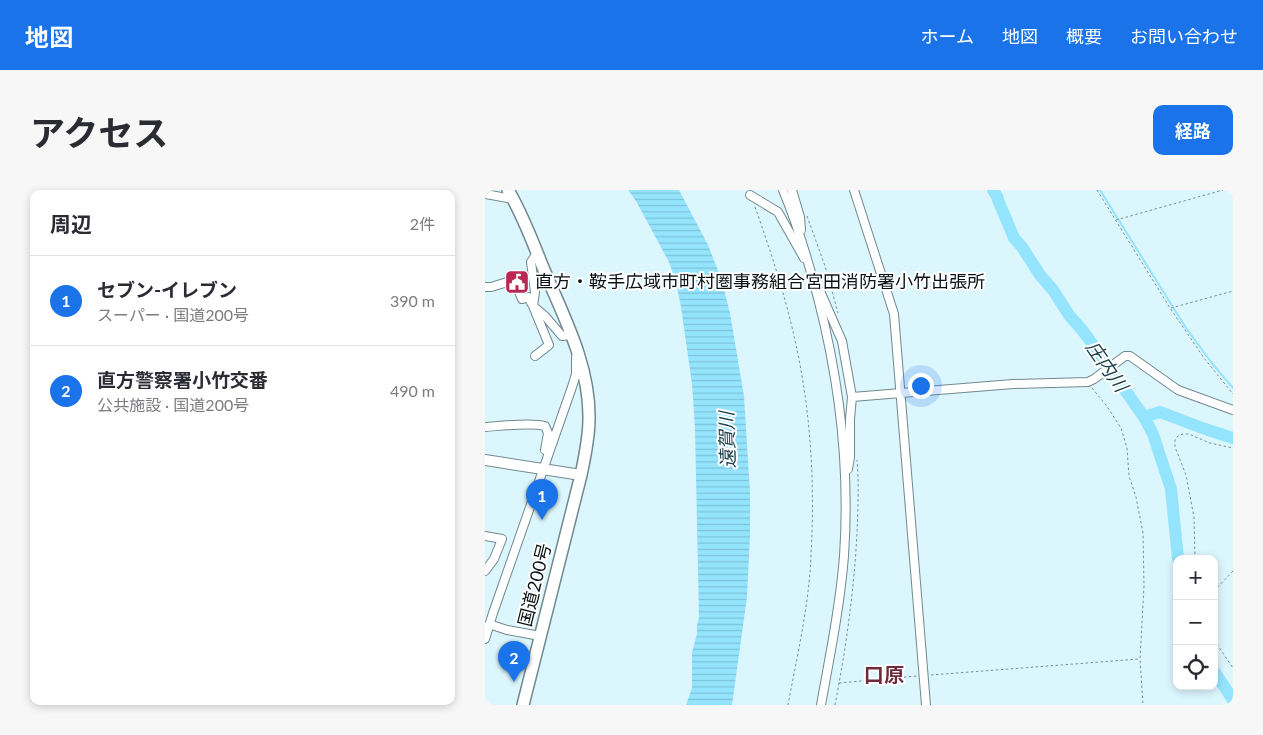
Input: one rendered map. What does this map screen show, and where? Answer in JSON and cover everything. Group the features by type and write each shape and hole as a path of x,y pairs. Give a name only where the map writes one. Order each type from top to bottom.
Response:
{"highway":[{"name":"国道200号","path":"511,194 573,340 586,383 589,417 588,443 581,475 523,705"}],"main road":[{"path":"485,460 581,475"}],"street":[{"path":"783,190 801,235 827,336 840,410 845,482 845,532 837,617 821,705"},
{"path":"792,190 801,217 801,235"},
{"path":"854,190 893,314 925,705"},
{"path":"485,194 511,194"},
{"path":"750,195 778,212 810,270 842,341 852,397 850,456 845,482"},
{"path":"533,306 535,292 531,262 537,253"},
{"path":"485,287 514,280 522,299 528,297 549,345 535,356"},
{"path":"485,639 576,374 573,340 562,336 545,316 533,306"},
{"path":"852,397 1013,384 1091,381 1125,356 1130,356 1178,390 1233,410"},
{"path":"485,428 513,425 545,426 548,433 542,459 542,469"},
{"path":"485,536 502,539 494,559 485,571"},
{"path":"489,624 507,630 540,636"}],"path":[{"path":"1097,190 1170,308 1204,358 1233,393"},
{"path":"1115,220 1223,190"},
{"path":"750,195 780,279 796,344 807,408 811,449 811,557 806,600 788,705"},
{"path":"807,216 834,294 838,319"},
{"path":"1170,308 1233,291"},
{"path":"1091,381 1121,428 1127,448 1129,476 1136,498 1143,533 1144,586 1139,658 1143,705"},
{"path":"1195,555 1194,517 1186,475 1175,447 1175,440 1177,436 1189,434 1210,443 1233,448"},
{"path":"835,705 855,574 859,481 857,453"},
{"path":"1218,587 1233,571"},
{"path":"1217,645 1233,668"},
{"path":"839,683 1139,658"}],"water":[{"name":"遠賀川","path":"628,190 679,190 708,245 721,278 730,313 744,396 750,492 747,597 732,705 686,705 692,688 692,652 699,617 695,429 692,384 676,282 669,262 636,201"}],"waterway":[{"name":"庄内川","path":"993,190 1014,238 1106,363 1144,417 1153,434 1171,489 1178,555"},
{"path":"1100,190 1186,328 1233,388"},
{"path":"1144,417 1160,412 1233,438"},
{"name":"庄内川","path":"1218,677 1233,700"}],"place":[{"name":"直方・鞍手広域市町村圏事務組合宮田消防署小竹出張所","path":"517,282"},
{"name":"セブン-イレブン","path":"542,520"},
{"name":"直方警察署小竹交番","path":"514,682"}],"district":[{"name":"口原","path":"884,675"}]}
